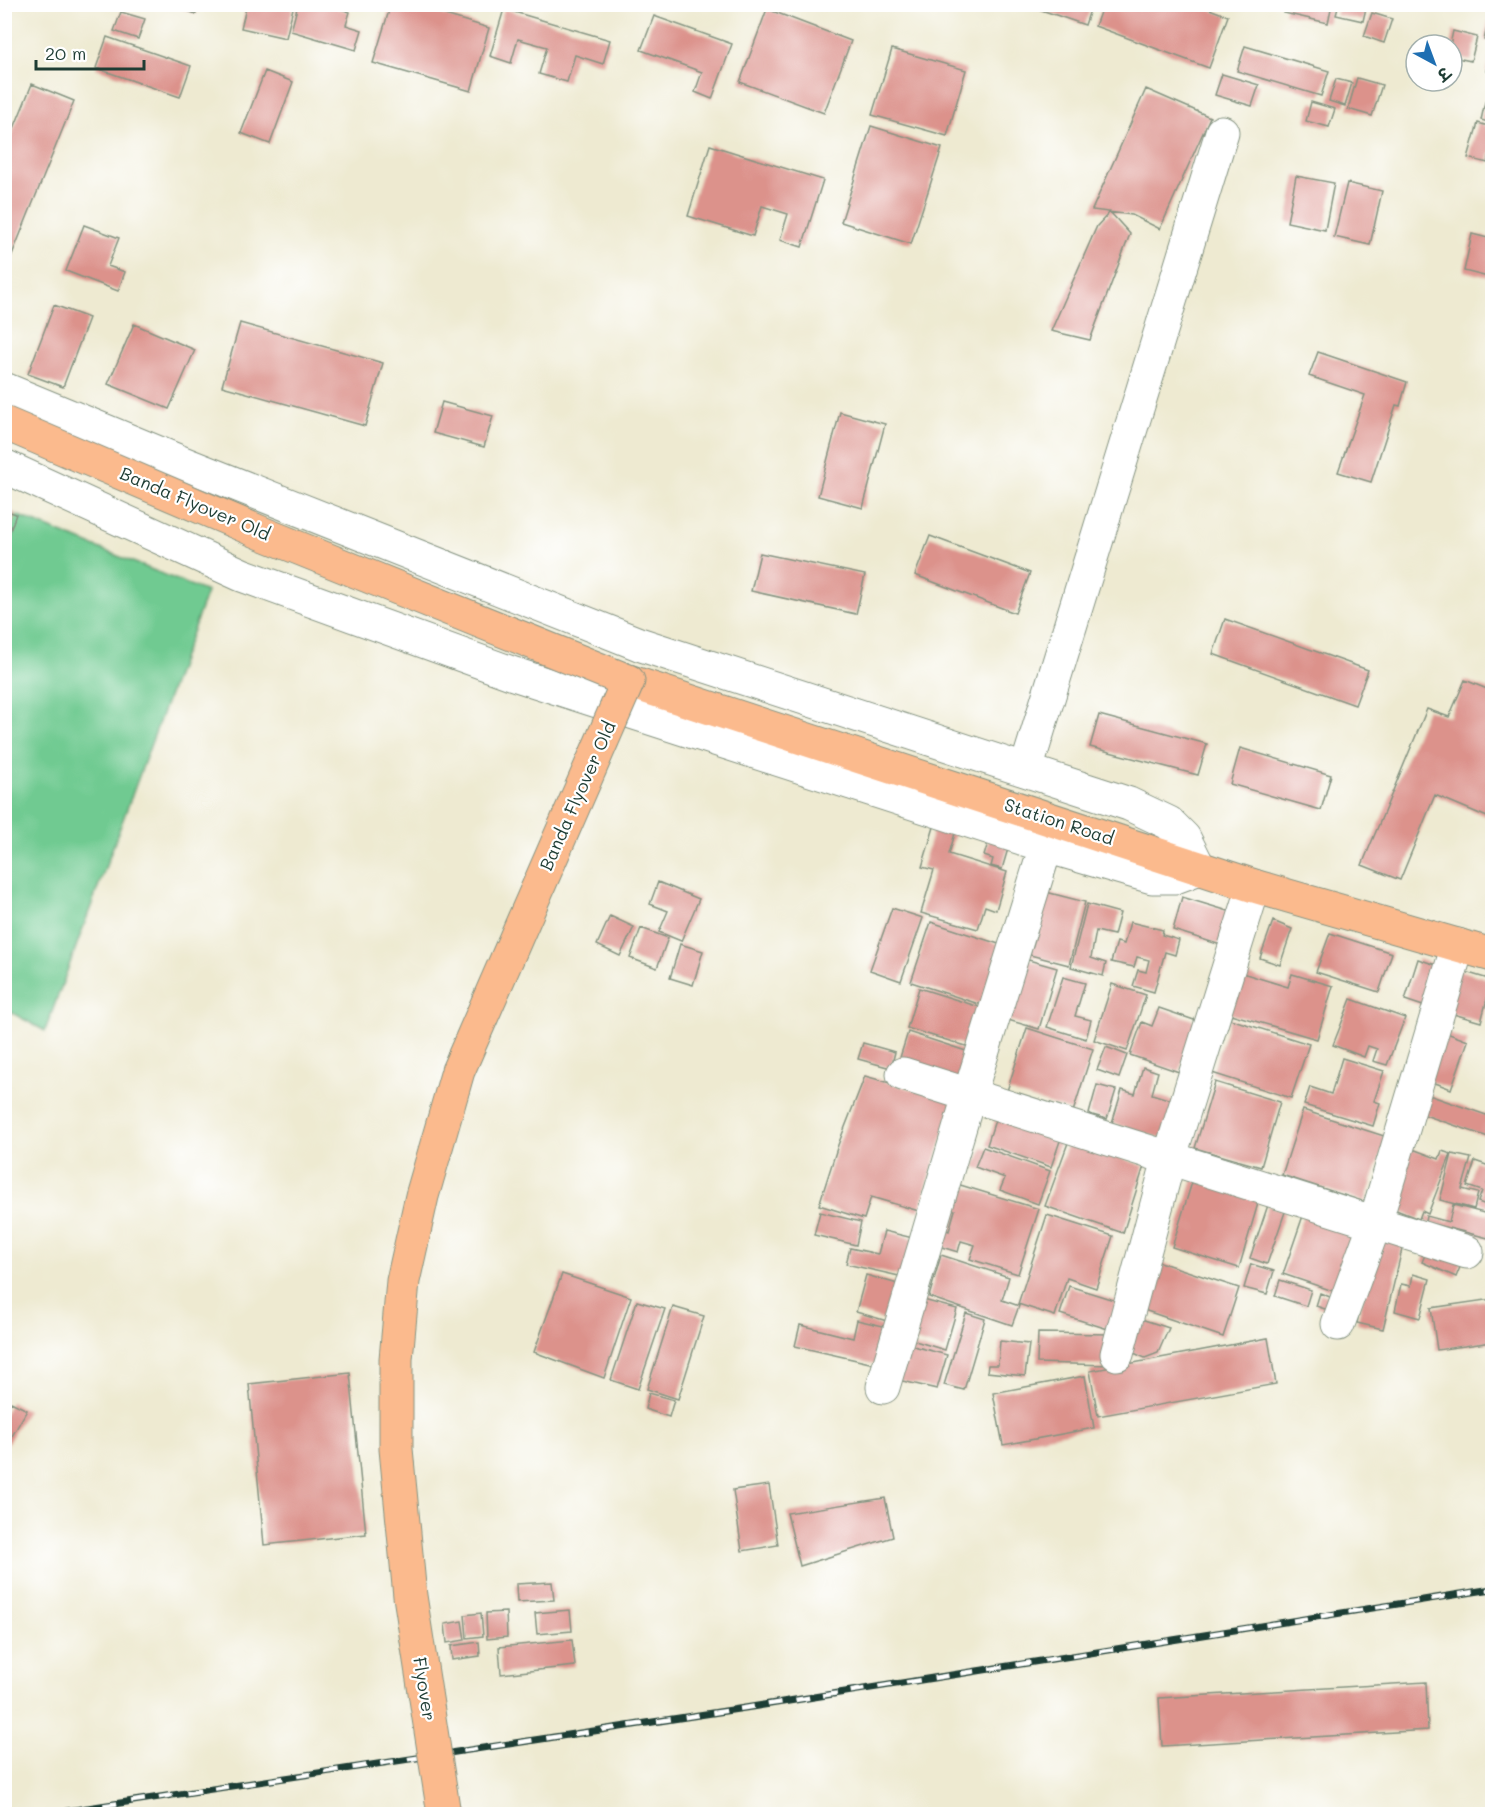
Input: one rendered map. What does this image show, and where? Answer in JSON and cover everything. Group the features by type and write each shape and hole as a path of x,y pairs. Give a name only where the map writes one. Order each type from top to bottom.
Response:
{"main road":[{"name":"Banda Flyover Old","path":"4,423 264,534 628,681 458,1071 422,1196 403,1281 396,1359 396,1449 406,1564"},
{"name":"Station Road","path":"628,681 1254,886 1492,956"},
{"name":"Flyover","path":"406,1564 444,1815"}],"street":[{"path":"1026,770 1222,132"},
{"path":"4,389 185,465 639,644 1129,804 1169,823 1184,838 1199,868 1175,877 1152,877 1047,846 514,674 242,575 4,466"},
{"path":"883,1387 969,1096 1047,846"},
{"path":"1117,1354 1169,1159 1254,886"},
{"path":"1338,1324 1375,1223 1458,945"},
{"path":"903,1074 1467,1252"}],"green space":[{"path":"4,510 207,592 45,1031 5,1009"}],"building":[{"path":"168,4 199,4 196,14"},
{"path":"247,4 294,4 286,38 241,28"},
{"path":"298,4 325,4 350,12 346,25 362,30 356,50 291,31"},
{"path":"391,4 408,4 489,28 471,91 373,63"},
{"path":"1024,4 1092,4 1085,25"},
{"path":"1103,4 1196,4 1228,16 1209,68 1095,26"},
{"path":"1286,4 1332,4 1328,23 1284,13"},
{"path":"1339,4 1367,4 1363,21 1336,15"},
{"path":"504,9 610,40 603,64 575,55 567,82 539,74 547,47 518,39 511,63 490,56"},
{"path":"767,9 851,41 824,113 740,82"},
{"path":"121,12 145,19 138,39 114,31"},
{"path":"1372,13 1392,19 1384,43 1364,36"},
{"path":"1490,15 1492,15 1492,42 1484,40"},
{"path":"654,16 732,44 712,99 695,92 702,72 641,50"},
{"path":"1464,34 1477,37 1471,61 1464,60"},
{"path":"107,37 191,66 180,97 96,68"},
{"path":"1492,45 1492,72 1486,71"},
{"path":"1245,46 1329,71 1321,96 1237,71"},
{"path":"892,49 966,70 947,136 872,115"},
{"path":"265,71 293,82 270,144 241,133"},
{"path":"1222,74 1259,85 1252,106 1215,95"},
{"path":"1357,78 1382,85 1372,116 1348,109"},
{"path":"1336,79 1352,83 1345,106 1329,101"},
{"path":"32,84 74,101 5,272 4,153"},
{"path":"1146,89 1210,117 1160,229 1132,215 1092,210"},
{"path":"1311,102 1335,109 1329,127 1306,121"},
{"path":"1485,102 1492,104 1492,123 1481,120"},
{"path":"1478,123 1492,127 1492,153 1490,153 1488,163 1468,158"},
{"path":"871,126 942,148 911,244 841,222"},
{"path":"710,145 823,180 802,247 780,240 788,214 762,206 753,236 688,216"},
{"path":"1296,176 1334,183 1325,230 1287,222"},
{"path":"1347,183 1382,191 1370,245 1334,237"},
{"path":"1110,212 1130,234 1090,340 1051,331 1097,226"},
{"path":"84,225 119,238 108,266 125,272 118,291 66,271"},
{"path":"1472,234 1492,239 1492,278 1464,271"},
{"path":"54,305 89,318 63,387 28,374"},
{"path":"240,323 383,363 365,426 222,386"},
{"path":"134,324 195,350 169,409 108,384"},
{"path":"1318,352 1407,382 1400,406 1396,405 1371,482 1338,472 1365,395 1309,376"},
{"path":"442,402 493,416 484,447 433,433"},
{"path":"840,412 885,424 863,508 818,496"},
{"path":"4,510 16,514 5,546 4,546"},
{"path":"930,536 1030,573 1015,613 915,575"},
{"path":"760,553 865,575 856,614 751,591"},
{"path":"1225,619 1368,670 1355,705 1213,654"},
{"path":"1465,680 1492,691 1492,819 1435,795 1400,880 1362,865 1427,709 1449,717"},
{"path":"1099,715 1207,744 1198,775 1090,747"},
{"path":"1240,748 1331,775 1321,810 1230,784"},
{"path":"937,817 958,823 949,854 1007,872 996,910 985,906 978,929 921,913 934,870 922,867"},
{"path":"992,829 1012,835 1002,869 991,866 993,859 984,856"},
{"path":"658,882 699,899 681,941 659,932 668,911 650,904"},
{"path":"1046,892 1085,902 1069,965 1030,955"},
{"path":"1182,897 1235,913 1224,946 1173,930"},
{"path":"1087,904 1120,913 1114,935 1096,931 1091,958 1106,963 1103,976 1071,967"},
{"path":"892,908 923,918 901,981 870,970"},
{"path":"610,916 634,927 620,956 597,945"},
{"path":"1273,921 1292,929 1280,965 1260,958"},
{"path":"931,922 1005,946 985,1006 911,982"},
{"path":"1130,922 1163,930 1162,935 1179,940 1175,955 1165,952 1154,992 1133,986 1138,970 1146,972 1149,960 1137,957 1134,967 1111,962 1117,942 1124,944"},
{"path":"641,928 668,938 657,968 630,958"},
{"path":"1330,933 1392,953 1379,992 1316,972"},
{"path":"680,944 703,951 693,985 670,978"},
{"path":"1025,959 1057,968 1039,1029 1008,1020"},
{"path":"1418,959 1442,967 1429,1008 1405,1000"},
{"path":"1455,969 1492,980 1481,1022 1443,1011"},
{"path":"1239,972 1288,987 1292,974 1333,986 1317,1039 1227,1013"},
{"path":"1063,977 1085,983 1075,1016 1091,1020 1086,1039 1047,1027"},
{"path":"1112,984 1146,995 1127,1051 1094,1040"},
{"path":"919,988 989,1010 976,1049 907,1028"},
{"path":"1351,999 1405,1018 1387,1065 1373,1061 1377,1049 1368,1046 1364,1057 1333,1045"},
{"path":"1159,1008 1197,1021 1179,1072 1130,1055 1142,1022 1152,1026"},
{"path":"1230,1019 1309,1044 1291,1098 1212,1073"},
{"path":"1027,1028 1093,1049 1073,1112 1007,1091"},
{"path":"908,1032 972,1053 962,1084 898,1064"},
{"path":"1444,1032 1468,1041 1451,1089 1425,1079"},
{"path":"863,1043 895,1052 891,1068 858,1059"},
{"path":"1106,1047 1127,1055 1119,1078 1097,1070"},
{"path":"1342,1058 1384,1071 1374,1101 1380,1103 1373,1126 1304,1105 1310,1087 1331,1094"},
{"path":"1143,1067 1158,1072 1152,1094 1181,1103 1169,1141 1112,1123 1122,1090 1135,1094"},
{"path":"865,1076 954,1101 919,1211 871,1197 864,1219 819,1205 838,1145"},
{"path":"1215,1082 1280,1102 1261,1167 1195,1148"},
{"path":"1097,1085 1116,1090 1107,1119 1089,1114"},
{"path":"1423,1093 1492,1117 1491,1138 1416,1112"},
{"path":"1303,1110 1387,1137 1365,1202 1282,1175"},
{"path":"996,1117 1061,1138 1051,1167 987,1145"},
{"path":"1069,1140 1144,1166 1123,1233 1045,1206"},
{"path":"983,1147 1050,1171 1038,1204 1000,1190 1005,1178 975,1167"},
{"path":"1410,1148 1439,1159 1442,1151 1451,1154 1428,1214 1422,1211 1419,1219 1386,1206"},
{"path":"1452,1154 1471,1158 1462,1189 1478,1193 1474,1209 1440,1200"},
{"path":"1475,1161 1492,1167 1487,1184 1492,1186 1492,1207 1478,1202 1482,1191 1467,1186"},
{"path":"1193,1179 1259,1200 1239,1268 1172,1247"},
{"path":"957,1184 1039,1209 1018,1274 970,1259 975,1245 961,1241 958,1252 935,1245 941,1228 949,1231 955,1210 949,1209"},
{"path":"1307,1204 1365,1224 1342,1294 1283,1274"},
{"path":"1268,1205 1285,1212 1267,1264 1250,1258"},
{"path":"1453,1205 1492,1215 1488,1238 1425,1222 1426,1216 1449,1222"},
{"path":"820,1212 861,1222 856,1245 814,1235"},
{"path":"1047,1215 1113,1236 1096,1288 1067,1278 1055,1316 1018,1304"},
{"path":"884,1231 917,1239 908,1278 846,1264 850,1248 878,1254"},
{"path":"1377,1235 1404,1241 1383,1329 1357,1323"},
{"path":"1431,1241 1465,1255 1456,1277 1422,1262"},
{"path":"941,1255 1009,1277 1002,1300 1019,1306 1012,1325 929,1297"},
{"path":"1147,1258 1239,1288 1223,1337 1135,1307"},
{"path":"1251,1264 1274,1271 1267,1294 1244,1288"},
{"path":"562,1274 631,1297 604,1378 534,1352"},
{"path":"1413,1274 1430,1279 1420,1318 1395,1311 1401,1284 1411,1286"},
{"path":"866,1275 905,1286 894,1323 856,1312"},
{"path":"1280,1280 1311,1290 1306,1306 1275,1296"},
{"path":"1069,1286 1117,1301 1108,1329 1060,1314"},
{"path":"1320,1293 1335,1299 1331,1311 1316,1306"},
{"path":"916,1298 957,1309 945,1350 905,1338"},
{"path":"1492,1299 1492,1342 1437,1350 1431,1308"},
{"path":"637,1301 665,1309 638,1389 611,1380"},
{"path":"673,1307 704,1316 678,1399 647,1389"},
{"path":"966,1313 985,1319 964,1390 944,1385"},
{"path":"1135,1317 1169,1328 1158,1353 1145,1358 1125,1349"},
{"path":"857,1320 892,1328 883,1366 795,1346 800,1325 853,1338"},
{"path":"1038,1333 1110,1334 1109,1365 1037,1363"},
{"path":"1268,1338 1276,1384 1098,1416 1090,1371"},
{"path":"1000,1341 1029,1344 1025,1376 987,1372 988,1365 998,1365"},
{"path":"906,1344 947,1355 937,1389 898,1380"},
{"path":"350,1373 366,1534 264,1545 249,1384"},
{"path":"1085,1376 1094,1428 1003,1445 993,1393"},
{"path":"649,1393 674,1400 669,1417 645,1409"},
{"path":"11,1402 27,1410 4,1450 4,1414"},
{"path":"769,1485 778,1545 742,1551 733,1490"},
{"path":"885,1498 893,1537 800,1566 787,1513"},
{"path":"552,1582 554,1600 517,1602 516,1584"},
{"path":"570,1610 572,1631 537,1634 535,1613"},
{"path":"506,1612 507,1637 487,1639 486,1613"},
{"path":"481,1613 483,1636 467,1638 465,1615"},
{"path":"462,1621 465,1640 447,1643 445,1624"},
{"path":"572,1640 575,1666 501,1674 499,1647"},
{"path":"479,1642 480,1656 452,1660 451,1646"},
{"path":"1426,1682 1428,1730 1162,1746 1159,1698"}],"railway":[{"path":"48,1814 745,1708 1492,1589"}]}
